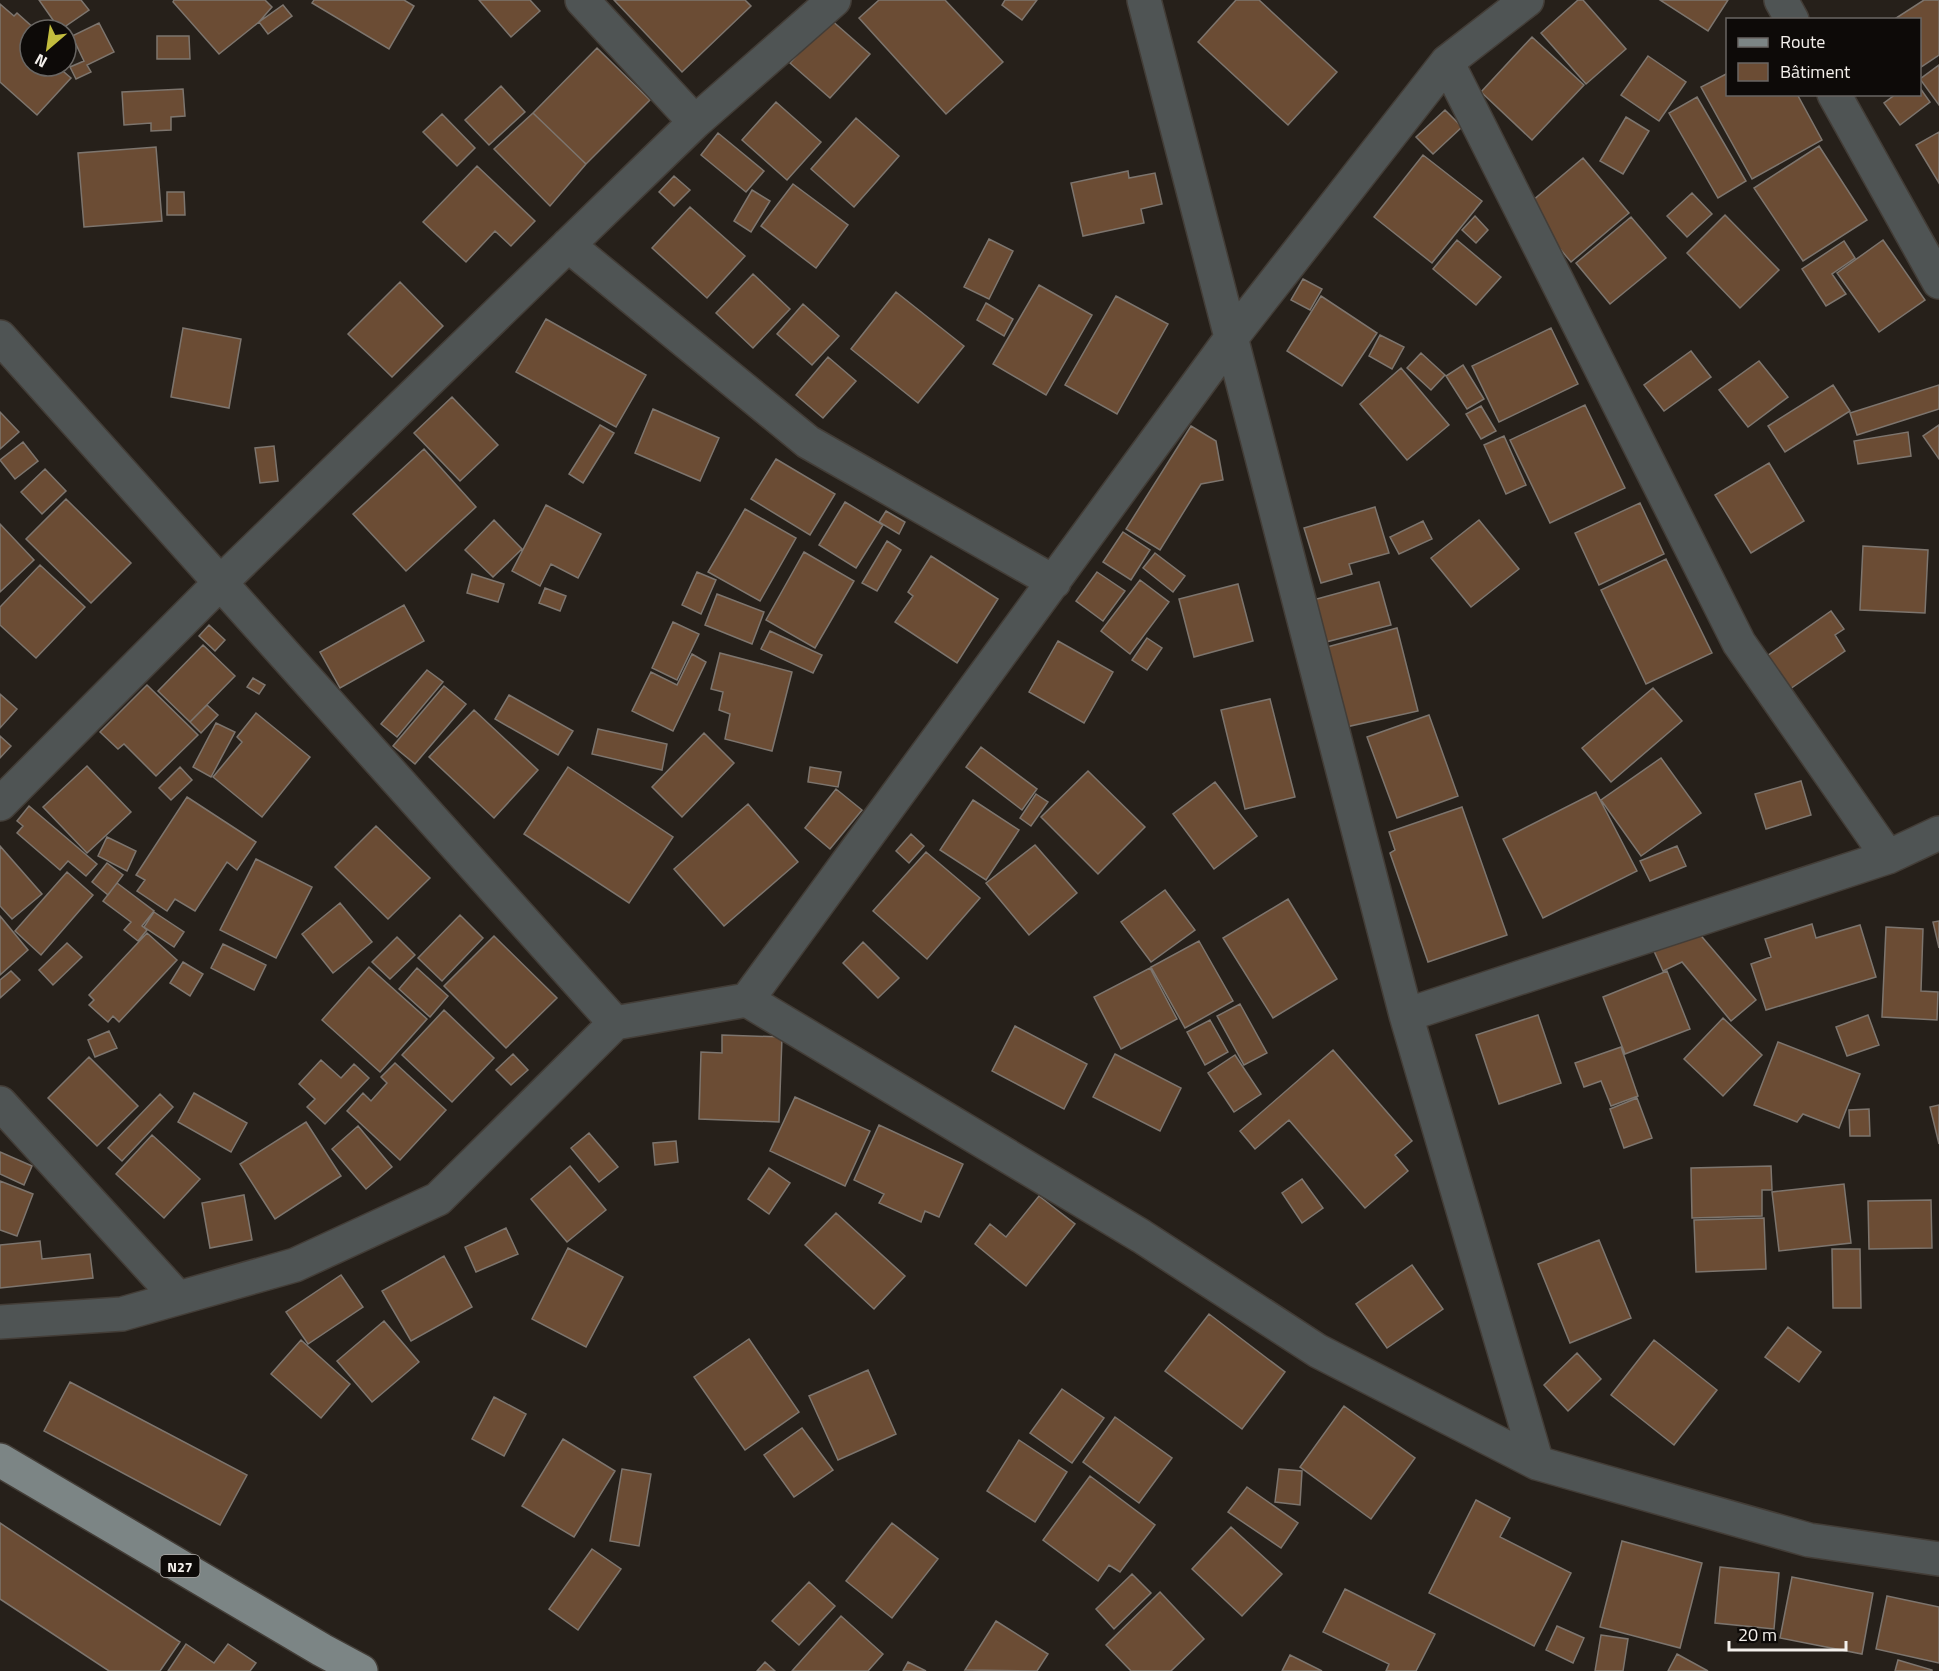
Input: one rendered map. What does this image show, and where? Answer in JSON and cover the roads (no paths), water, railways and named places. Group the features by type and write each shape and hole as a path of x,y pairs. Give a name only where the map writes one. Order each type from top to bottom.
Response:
{"main road":[{"name":"N27","path":"0,1460 361,1671"}],"street":[{"path":"582,0 695,122"},
{"path":"0,804 220,583 695,122 834,0"},
{"path":"1144,0 1406,1015 1537,1463"},
{"path":"747,1000 1232,337 1447,62 1527,0"},
{"path":"1780,0 1791,18"},
{"path":"1447,62 1739,643 1888,857"},
{"path":"1835,96 1939,282"},
{"path":"568,245 808,442 1054,582"},
{"path":"0,337 615,1023"},
{"path":"1406,1015 1888,857 1939,833"},
{"path":"0,1322 122,1314 295,1265 438,1199 615,1023 747,1000 1141,1236 1318,1351 1537,1463 1809,1540 1939,1559"},
{"path":"0,1103 178,1298"}]}
